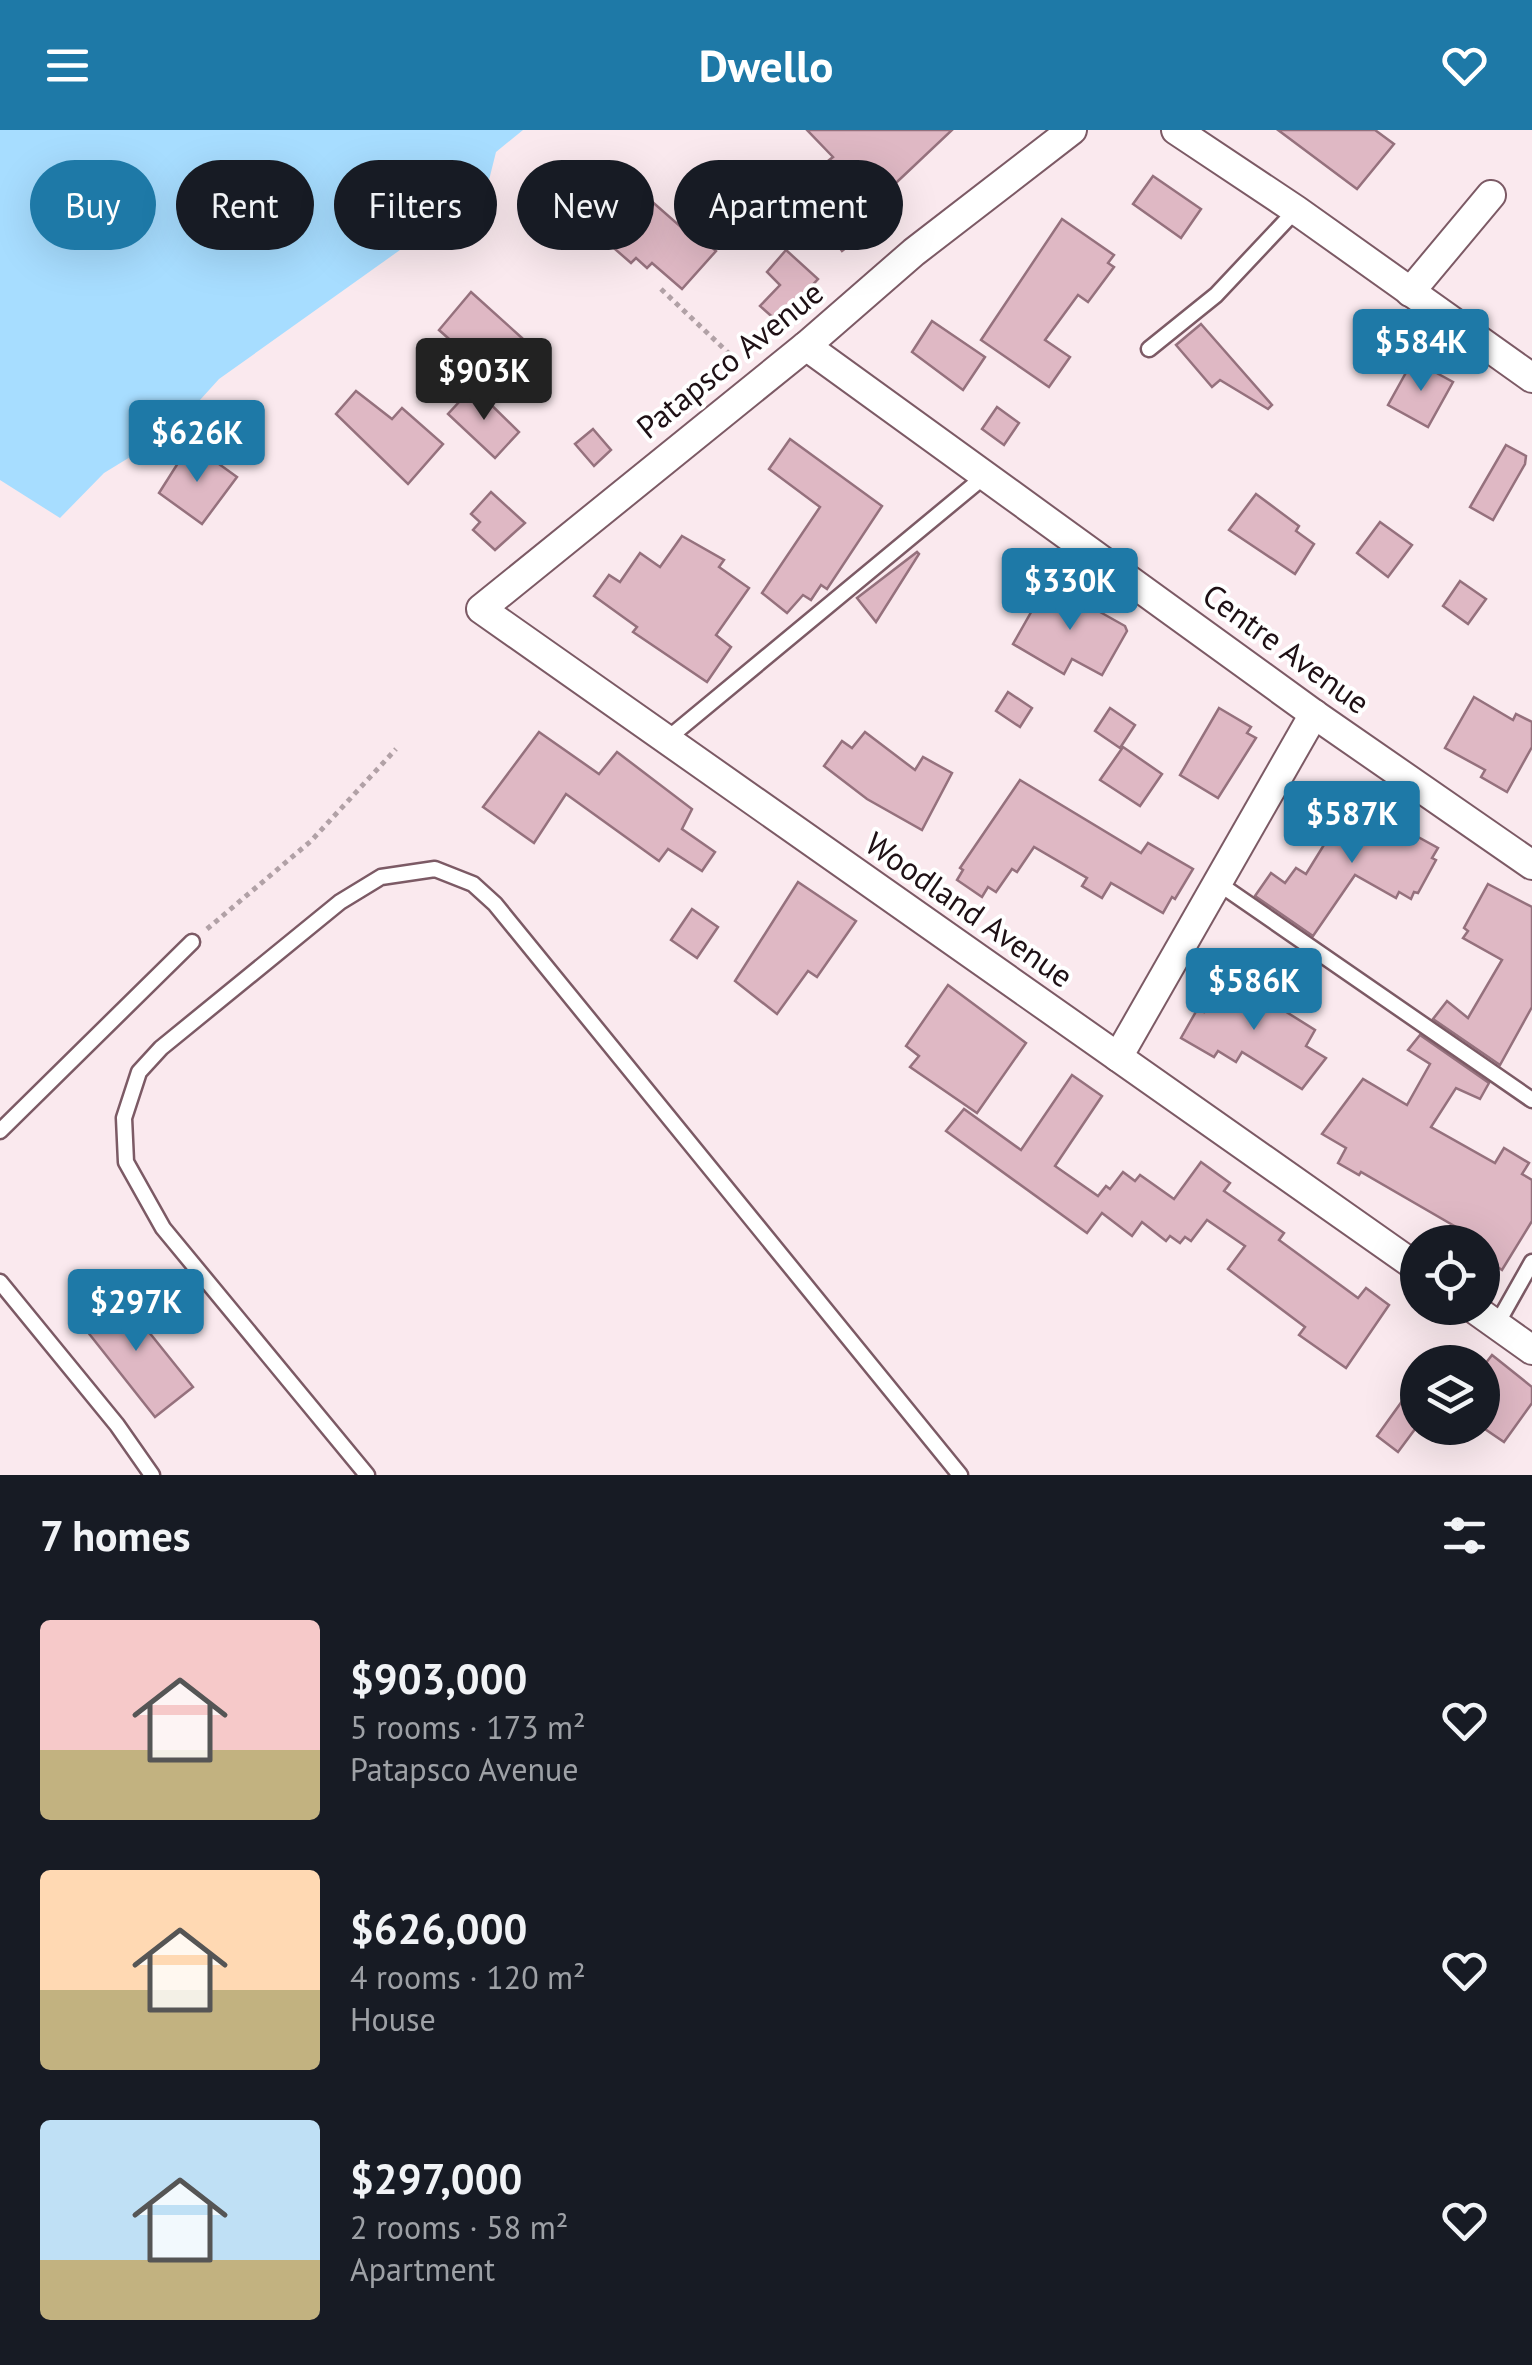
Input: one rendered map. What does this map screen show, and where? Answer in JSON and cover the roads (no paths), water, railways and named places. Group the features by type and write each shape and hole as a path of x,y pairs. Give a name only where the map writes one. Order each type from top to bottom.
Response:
{"street":[{"name":"Patapsco Avenue","path":"481,609 806,346 914,252 1072,130"},
{"path":"1176,130 1532,378"},
{"path":"1410,292 1491,195"},
{"name":"Centre Avenue","path":"806,346 1314,714 1532,865"},
{"name":"Woodland Avenue","path":"481,609 1400,1255"},
{"path":"1118,1057 1314,714"},
{"path":"1498,1325 1532,1350"}],"lane":[{"path":"1149,349 1216,294 1296,210"},
{"path":"666,740 987,475"},
{"path":"367,1475 163,1228 126,1162 124,1118 140,1072 238,983 340,902 381,876 435,869 474,884 496,904 960,1475"},
{"path":"1218,883 1532,1100"},
{"path":"0,1131 192,942"},
{"path":"1500,1319 1532,1262"},
{"path":"0,1282 117,1425 152,1475"}],"water":[{"path":"0,130 523,130 496,152 494,160 334,160 334,250 400,250 219,379 171,432 104,473 60,518 0,480"}]}
